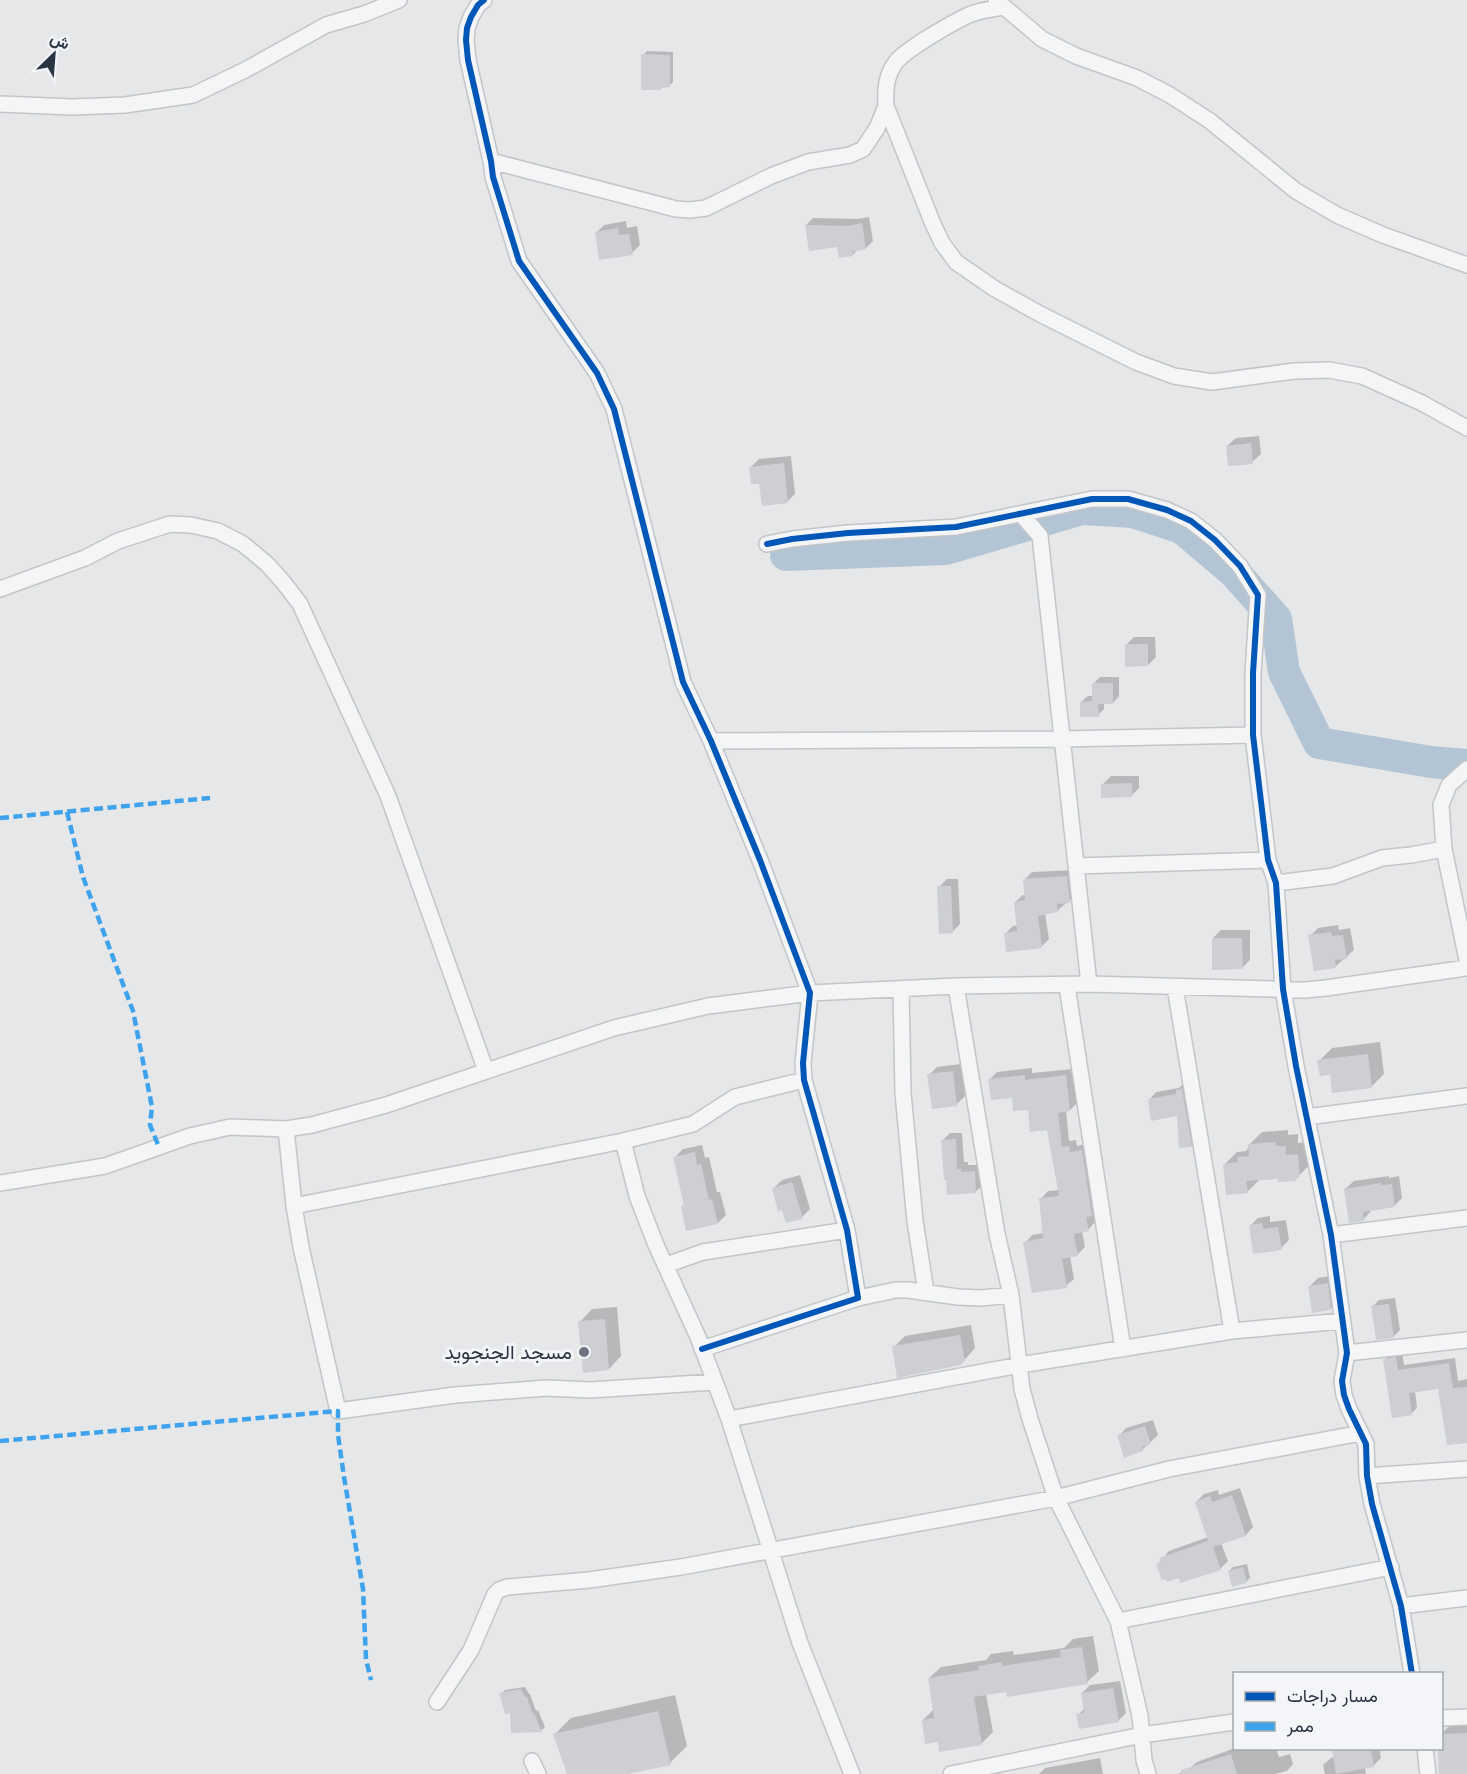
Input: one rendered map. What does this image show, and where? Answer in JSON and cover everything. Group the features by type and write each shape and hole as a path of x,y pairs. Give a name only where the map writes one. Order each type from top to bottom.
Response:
{"street":[{"path":"0,104 72,108 124,105 193,95 247,69 327,25 399,0"},
{"path":"484,0 478,5 466,28 466,40 468,60 493,177 519,261 597,373 614,409 683,682 711,741 760,860 810,993 803,1063 804,1080 847,1230 858,1298"},
{"path":"1467,265 1383,235 1337,215 1296,191 1210,121 1190,108 1137,78 1076,56 1042,39 1000,3 973,13 918,45 897,60 890,72 886,86 886,106 942,243 956,262 995,289 1040,315 1136,362 1174,376 1212,382 1294,371 1329,370 1362,376 1422,403 1467,428"},
{"path":"491,161 676,209 706,208 808,162 850,155 863,148 877,128 886,106"},
{"path":"767,544 849,533 956,527 1092,499 1128,499 1167,510 1191,521 1215,540 1240,566 1258,595 1253,673 1253,735 1268,861 1276,883 1283,989 1296,1066 1331,1235 1347,1353 1342,1381 1344,1395 1366,1444 1372,1504 1401,1606 1412,1672"},
{"path":"1021,514 1040,536 1089,984"},
{"path":"0,589 85,558 118,541 170,524 191,525 218,531 243,544 267,564 300,604 388,796 486,1071"},
{"path":"711,741 1062,739 1253,735"},
{"path":"1467,769 1449,785 1441,805 1444,849 1465,934 1467,960"},
{"path":"1276,883 1333,876 1382,858 1444,849"},
{"path":"1076,866 1268,861"},
{"path":"0,1183 105,1166 190,1136 230,1128 286,1129 312,1125 386,1105 614,1028 708,1006 810,993 956,986 1089,984 1326,988 1467,968"},
{"path":"956,986 997,1234 1011,1295 1022,1389 1056,1498 1118,1621 1140,1716 1144,1760 1148,1774"},
{"path":"1067,986 1123,1349"},
{"path":"1175,987 1232,1331"},
{"path":"901,989 903,1093 915,1221 926,1292"},
{"path":"294,1206 623,1141 693,1124 735,1097 804,1080"},
{"path":"1307,1117 1467,1096"},
{"path":"286,1129 301,1248 338,1411 455,1395 546,1388 590,1390 715,1382"},
{"path":"623,1141 635,1190 729,1419 800,1643 852,1774"},
{"path":"1331,1235 1467,1218"},
{"path":"666,1265 703,1252 847,1230"},
{"path":"702,1349 858,1298 896,1290 981,1298 1011,1295"},
{"path":"729,1419 1020,1365 1232,1331 1342,1321"},
{"path":"1347,1353 1467,1340"},
{"path":"437,1702 471,1650 499,1590 507,1587 589,1580 681,1567 1056,1498 1169,1469 1361,1433"},
{"path":"1368,1476 1467,1469"},
{"path":"1118,1621 1391,1567"},
{"path":"1401,1606 1467,1598"},
{"path":"1443,1718 1467,1717"},
{"path":"951,1774 1142,1735 1233,1722"},
{"path":"1425,1750 1428,1774"}],"building":[{"path":"641,54 670,55 670,87 661,88 661,90 641,90"},
{"path":"862,223 866,249 853,252 853,256 839,258 837,247 809,251 805,225 848,226"},
{"path":"618,228 619,235 629,234 633,255 599,260 595,232"},
{"path":"1251,443 1253,464 1228,466 1226,446"},
{"path":"784,463 788,503 762,506 759,484 751,484 749,467"},
{"path":"1125,644 1148,644 1148,666 1125,667"},
{"path":"1092,683 1113,683 1113,704 1098,704 1099,717 1080,717 1080,702 1092,701"},
{"path":"1132,783 1132,797 1101,798 1101,784"},
{"path":"1067,876 1070,903 1057,904 1058,912 1038,916 1042,948 1006,952 1004,933 1017,931 1014,902 1025,900 1023,879"},
{"path":"937,886 951,886 953,933 939,934"},
{"path":"1331,932 1332,936 1343,935 1347,959 1335,960 1336,968 1314,971 1308,935"},
{"path":"1212,938 1242,938 1243,969 1212,970"},
{"path":"1368,1054 1372,1088 1332,1093 1330,1075 1320,1076 1317,1060"},
{"path":"953,1071 957,1106 932,1109 927,1074"},
{"path":"1025,1075 1025,1080 1066,1075 1070,1111 1058,1113 1062,1147 1069,1146 1070,1152 1082,1150 1092,1216 1086,1217 1089,1231 1074,1234 1078,1256 1062,1259 1067,1288 1032,1293 1023,1242 1043,1238 1039,1198 1059,1196 1047,1130 1030,1132 1028,1110 1013,1111 1012,1098 991,1100 988,1079"},
{"path":"1182,1089 1192,1147 1179,1148 1177,1116 1151,1121 1148,1099 1176,1094 1176,1090"},
{"path":"956,1139 957,1169 961,1169 961,1172 975,1171 976,1193 947,1195 941,1140"},
{"path":"1276,1142 1276,1146 1286,1146 1286,1155 1298,1154 1300,1177 1296,1177 1296,1181 1278,1182 1278,1179 1246,1181 1248,1193 1226,1195 1223,1164 1238,1162 1237,1157 1249,1156 1248,1144"},
{"path":"695,1152 697,1165 701,1164 709,1200 712,1199 718,1224 686,1231 681,1206 684,1205 673,1157"},
{"path":"792,1182 803,1219 786,1223 782,1210 778,1211 772,1188"},
{"path":"1381,1183 1382,1185 1392,1184 1395,1207 1363,1212 1364,1221 1349,1223 1344,1189"},
{"path":"1262,1223 1263,1229 1278,1227 1282,1250 1253,1254 1249,1225"},
{"path":"1328,1283 1331,1310 1312,1313 1308,1286"},
{"path":"1389,1304 1394,1338 1376,1340 1371,1306"},
{"path":"605,1319 609,1370 583,1373 578,1321"},
{"path":"960,1335 965,1361 961,1362 961,1365 897,1378 892,1346"},
{"path":"1396,1357 1398,1370 1449,1363 1453,1388 1467,1387 1467,1443 1447,1445 1438,1389 1409,1393 1412,1415 1392,1418 1383,1359"},
{"path":"1145,1426 1151,1444 1142,1447 1143,1451 1124,1458 1117,1435"},
{"path":"1232,1495 1246,1536 1213,1547 1221,1570 1180,1583 1179,1578 1167,1582 1166,1579 1162,1580 1156,1564 1161,1562 1159,1558 1208,1541 1195,1502 1210,1496 1212,1502"},
{"path":"1243,1567 1247,1583 1232,1587 1228,1571"},
{"path":"1082,1647 1088,1684 1007,1697 1006,1692 974,1697 982,1745 939,1752 938,1742 925,1744 922,1720 934,1718 928,1678 979,1670 978,1666 1002,1662 1002,1666 1061,1657 1060,1650"},
{"path":"1113,1688 1119,1722 1079,1729 1076,1714 1084,1713 1081,1693"},
{"path":"521,1689 527,1697 542,1732 511,1733 510,1713 505,1714 499,1693"},
{"path":"658,1711 671,1765 628,1774 567,1774 553,1734"},
{"path":"1467,1733 1467,1774 1439,1774 1438,1750 1443,1750 1443,1734"},
{"path":"1332,1750 1371,1750 1374,1767 1336,1774"},
{"path":"1231,1754 1237,1774 1181,1774 1181,1770"}],"waterway":[{"path":"786,555 946,549 1082,509 1133,512 1182,528 1234,572 1276,619 1284,672 1319,743 1431,762 1467,765"}],"marked path":[{"path":"0,818 210,798"},
{"path":"67,812 83,877 133,1011 152,1107 150,1125 159,1147"},
{"path":"0,1441 338,1411 338,1435 363,1589 366,1659 371,1680"}],"cycle path":[{"path":"484,0 478,5 467,28 468,60 493,177 519,261 597,373 614,409 683,682 711,741 760,860 810,993 803,1063 804,1080 847,1230 858,1298 702,1349"},
{"path":"767,544 848,533 956,527 1092,499 1128,499 1167,510 1191,521 1215,540 1240,566 1258,595 1253,673 1253,735 1268,860 1276,883 1283,989 1296,1066 1331,1235 1347,1353 1342,1381 1344,1395 1366,1444 1367,1476 1372,1504 1401,1606 1412,1672"}],"place":[{"name":"مسجد الجنجويد","path":"584,1352"}]}
